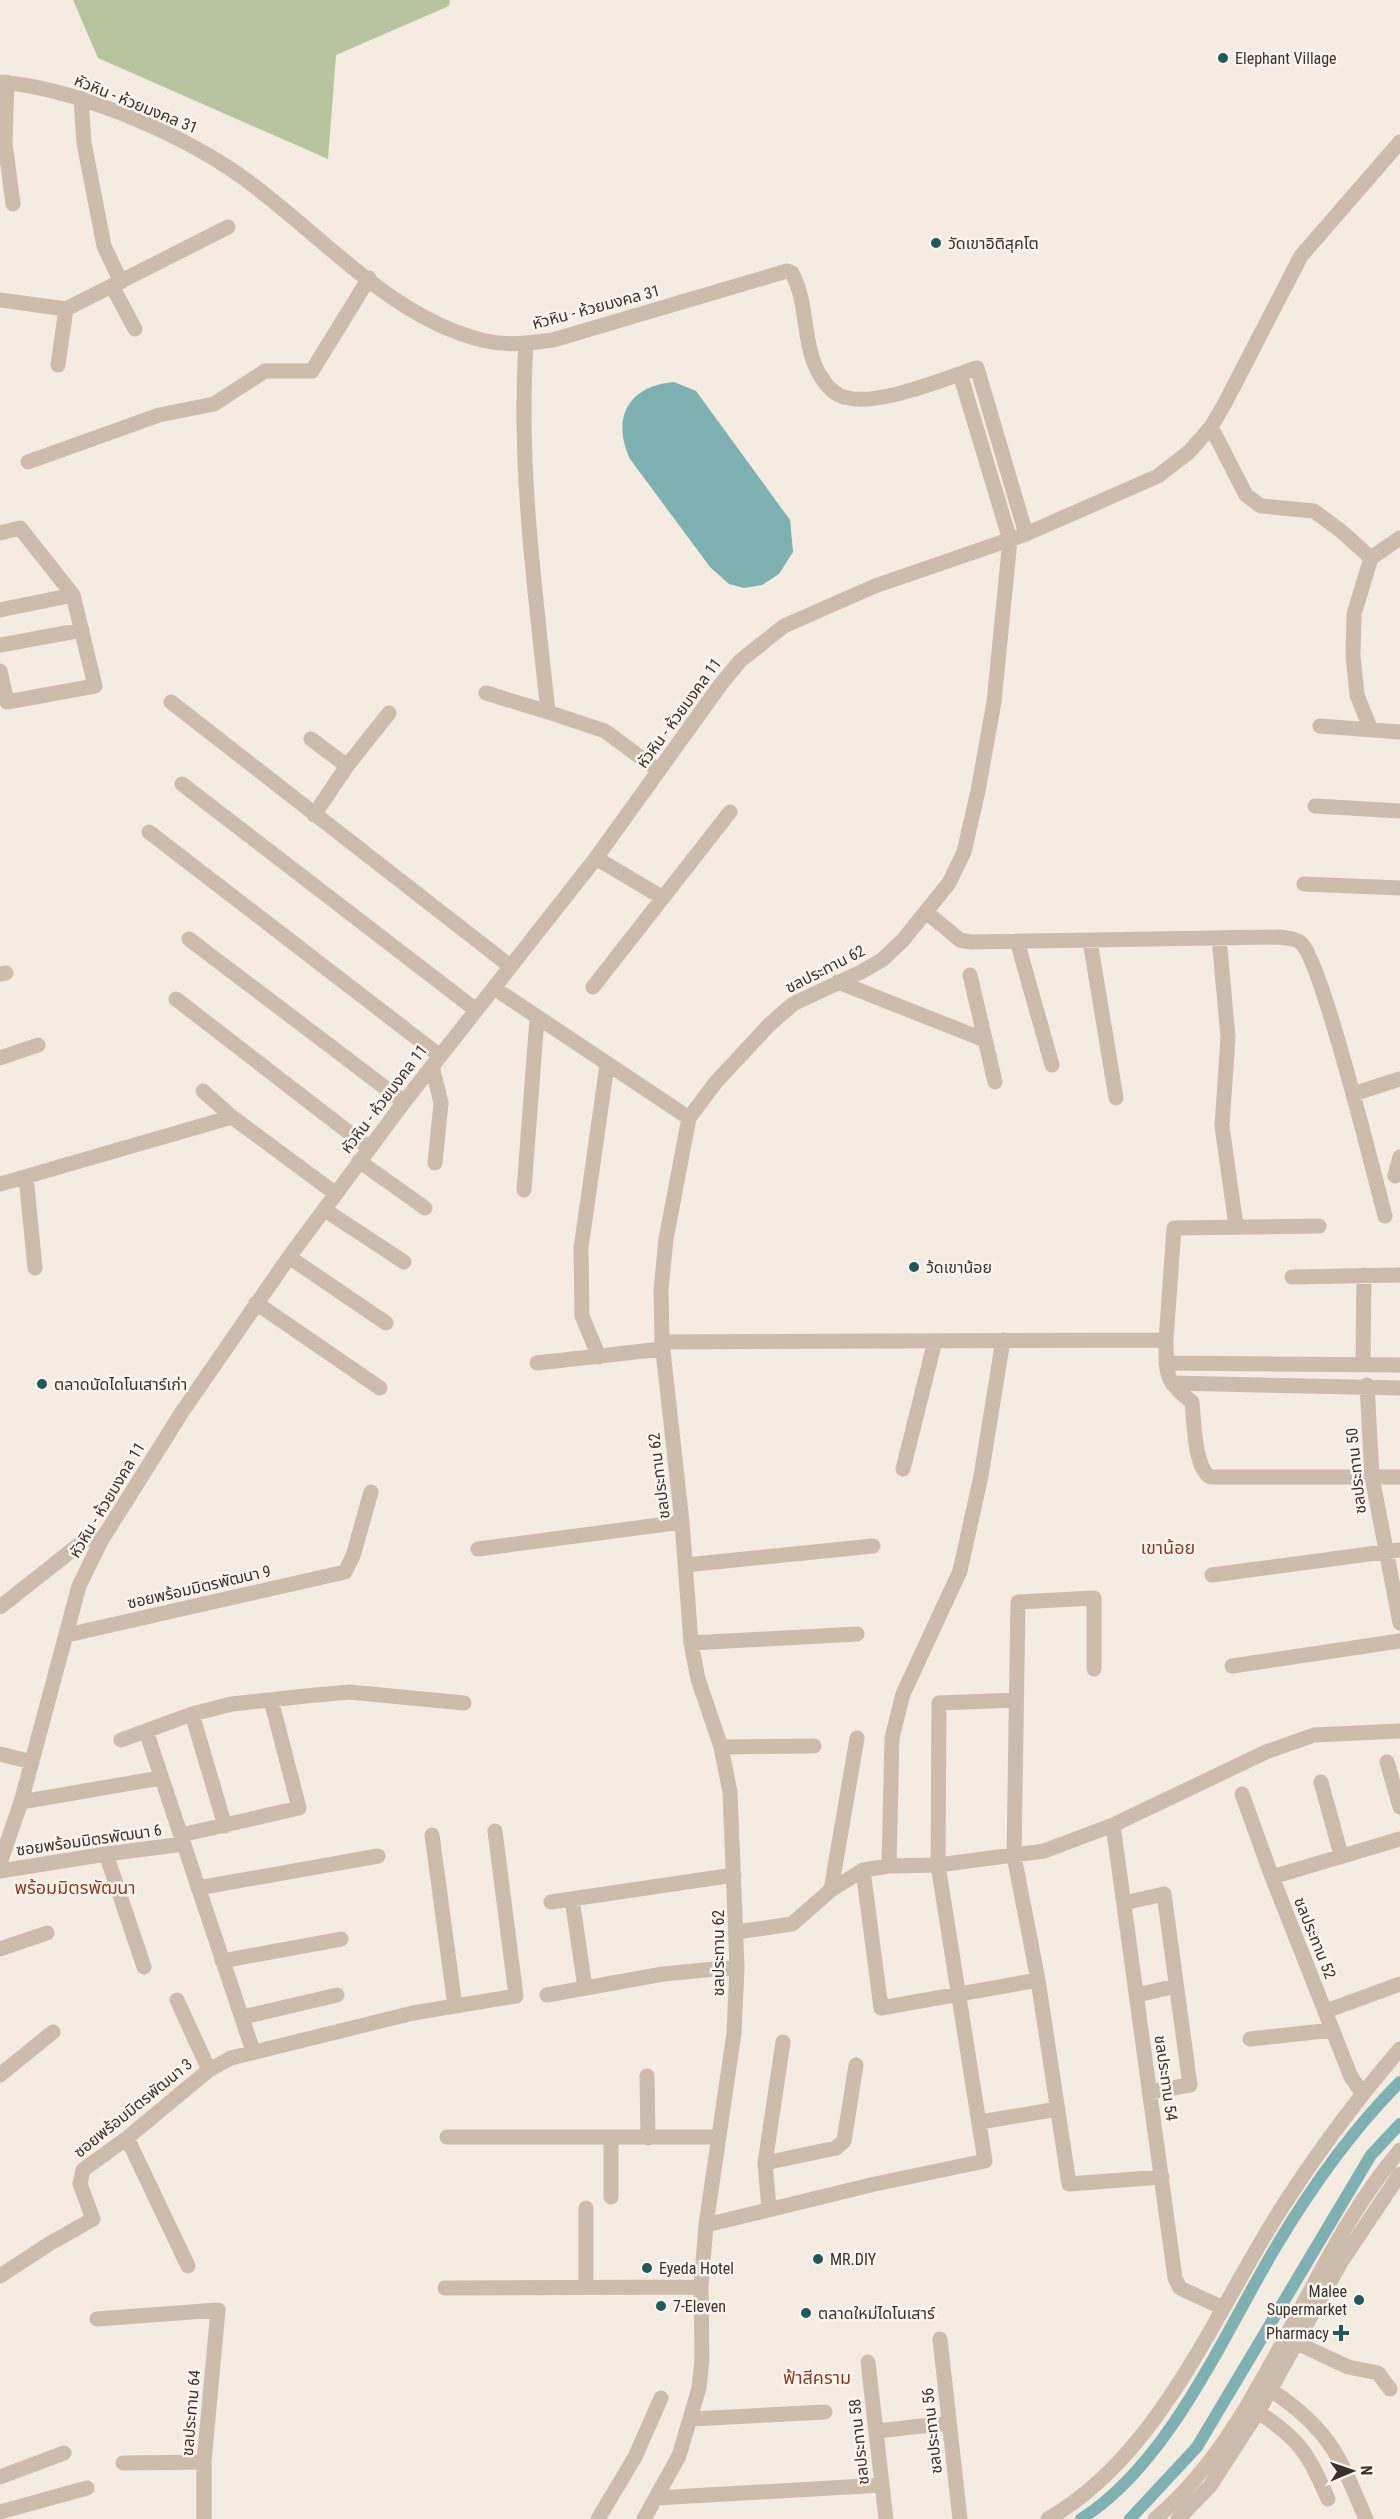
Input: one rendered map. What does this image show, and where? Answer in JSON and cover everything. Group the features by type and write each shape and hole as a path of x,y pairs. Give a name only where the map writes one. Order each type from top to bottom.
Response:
{"street":[{"name":"หัวหิน - ห้วยมงคล 31","path":"4,82 45,87 81,99 188,143 233,171 397,301 452,332 487,342 526,344 586,331 787,271 792,273 800,293 814,363 827,385 838,395 850,399 889,397 960,374"},
{"path":"4,82 5,143 13,204"},
{"path":"81,99 84,143 104,246 135,329"},
{"name":"หัวหิน - ห้วยมงคล 11","path":"0,1863 21,1802 79,1586 101,1541 182,1412 289,1257 404,1102 596,858 740,661 784,626 875,586 1026,534 1158,476 1189,452 1211,427 1301,256 1400,142"},
{"path":"0,300 66,309 228,227"},
{"path":"28,462 159,415 214,404 265,371 312,371 369,279"},
{"path":"58,365 66,309"},
{"path":"526,344 522,400 527,523 548,712"},
{"path":"1010,540 960,374 977,368 1026,534"},
{"path":"1211,427 1246,495 1261,506 1314,511 1371,558"},
{"path":"0,533 20,528 73,596 95,686 7,702 0,671"},
{"path":"1371,730 1357,695 1353,656 1354,614 1371,558 1400,538"},
{"name":"ชลประทาน 62","path":"644,2519 679,2456 692,2419 702,2359 701,2287 706,2225 717,2137 734,2033 737,1967 730,1792 720,1747 698,1678 691,1643 682,1522 662,1345 661,1290 666,1239 689,1118 716,1082 769,1024 793,1004 882,960 903,940 949,883 964,852 994,702 1010,540"},
{"path":"0,610 73,596"},
{"path":"0,645 82,630"},
{"path":"486,693 605,731 659,771"},
{"path":"171,702 510,966"},
{"path":"314,815 347,766 389,713"},
{"path":"1320,726 1400,732"},
{"path":"311,739 347,766"},
{"path":"182,784 476,1010"},
{"path":"1315,806 1400,811"},
{"path":"593,987 730,812"},
{"path":"149,832 436,1061 441,1103 435,1163"},
{"path":"596,858 663,898"},
{"path":"1304,884 1400,888"},
{"path":"926,912 960,940 1090,941 1278,937 1300,942 1308,953 1353,1094 1385,1216"},
{"path":"1219,938 1228,1037 1222,1126 1236,1226"},
{"path":"189,939 404,1102"},
{"path":"1017,941 1052,1065"},
{"path":"1090,941 1116,1098"},
{"path":"970,975 995,1082"},
{"path":"838,982 985,1040"},
{"path":"494,988 606,1065 689,1118"},
{"path":"176,999 369,1148"},
{"path":"524,1190 537,1018"},
{"path":"0,1058 38,1045"},
{"path":"599,1357 582,1316 581,1248 606,1065"},
{"path":"1353,1094 1400,1079"},
{"path":"203,1091 232,1117 336,1194"},
{"path":"0,1184 232,1117"},
{"path":"1395,1176 1400,1157"},
{"path":"359,1161 425,1208"},
{"path":"26,1177 35,1268"},
{"path":"325,1210 404,1262"},
{"path":"1319,1226 1174,1228 1166,1340 1166,1374 1192,1402 1199,1458 1204,1473 1210,1477 1400,1477"},
{"path":"289,1257 386,1323"},
{"path":"1363,1365 1364,1275"},
{"path":"1292,1277 1400,1275"},
{"path":"256,1303 380,1388"},
{"path":"889,1866 892,1738 903,1694 960,1571 981,1476 1003,1340"},
{"path":"537,1363 599,1357 662,1345 1166,1340"},
{"path":"903,1469 935,1341"},
{"path":"1166,1363 1400,1365"},
{"path":"1172,1383 1367,1385 1400,1388"},
{"name":"ชลประทาน 50","path":"1367,1385 1372,1477 1392,1550 1400,1623"},
{"name":"ซอยพร้อมมิตรพัฒนา 9","path":"67,1635 338,1574 349,1567 371,1492"},
{"path":"478,1549 682,1522"},
{"path":"0,1607 90,1536 101,1541"},
{"path":"686,1565 873,1546"},
{"path":"1212,1575 1392,1550"},
{"path":"1094,1669 1095,1599 1018,1602 1014,1857 1038,1980 1069,2184 1162,2177"},
{"path":"691,1643 857,1634"},
{"path":"1232,1666 1400,1641"},
{"path":"121,1740 192,1714 232,1704 349,1692 464,1703"},
{"name":"ซอยพร้อมมิตรพัฒนา 6","path":"0,1871 182,1840 225,1826 299,1808 271,1700"},
{"path":"706,2225 769,2208 985,2161 938,1865 939,1703 1016,1701"},
{"path":"192,1714 225,1826"},
{"path":"146,1731 253,2051"},
{"path":"737,1932 792,1924 831,1890 863,1870 889,1866 938,1865 1014,1857 1044,1851 1113,1825 1266,1752 1314,1735 1400,1731"},
{"path":"831,1890 857,1738"},
{"path":"720,1747 814,1746"},
{"path":"0,1754 32,1762"},
{"path":"1387,1762 1400,1807"},
{"path":"21,1802 160,1778"},
{"path":"1321,1782 1341,1855"},
{"name":"ชลประทาน 52","path":"1242,1794 1272,1877 1351,2077 1362,2093"},
{"name":"ชลประทาน 54","path":"1113,1825 1177,2283 1180,2288 1223,2308"},
{"name":"ซอยพร้อมมิตรพัฒนา 3","path":"0,2276 93,2219 80,2184 83,2170 127,2138 209,2070 253,2051 455,2006 516,1996 495,1831"},
{"path":"432,1835 455,2006"},
{"path":"1272,1877 1400,1839"},
{"path":"106,1854 144,1967"},
{"path":"198,1888 378,1856"},
{"path":"863,1870 881,2008 1038,1980"},
{"path":"551,1902 734,1875"},
{"path":"1124,1903 1164,1894 1190,2085 1149,2092"},
{"path":"572,1899 585,1988"},
{"path":"0,1949 47,1933"},
{"path":"222,1961 341,1939"},
{"path":"547,1995 663,1974 737,1967"},
{"path":"1326,2011 1400,1984"},
{"path":"1137,1995 1176,1986"},
{"path":"243,2017 338,1995"},
{"path":"177,2000 209,2070"},
{"path":"1250,2039 1333,2030"},
{"path":"0,2075 53,2032"},
{"path":"769,2208 765,2163 783,2042"},
{"path":"1048,2519 1092,2487 1148,2430 1281,2209 1362,2093 1400,2049"},
{"path":"765,2163 836,2148 844,2141 856,2065"},
{"path":"647,2076 648,2138"},
{"path":"980,2122 1058,2109"},
{"path":"447,2137 717,2137"},
{"path":"610,2197 612,2137"},
{"path":"127,2138 188,2266"},
{"path":"1155,2519 1198,2476 1233,2426 1280,2346 1328,2254 1377,2177 1400,2150"},
{"path":"1178,2519 1210,2486 1272,2391 1341,2262 1400,2174"},
{"path":"586,2208 586,2286"},
{"path":"445,2288 701,2287"},
{"name":"ชลประทาน 64","path":"97,2319 218,2310 204,2462 204,2519"},
{"name":"ชลประทาน 56","path":"940,2339 960,2519"},
{"path":"1297,2343 1348,2367 1378,2373 1390,2389"},
{"name":"ชลประทาน 58","path":"868,2362 886,2519"},
{"path":"1272,2391 1297,2407 1317,2427 1341,2458 1366,2519"},
{"path":"598,2519 635,2457 661,2398"},
{"path":"692,2419 825,2412"},
{"path":"1258,2412 1289,2432 1309,2456 1328,2499"},
{"path":"877,2431 949,2423"},
{"path":"0,2477 64,2453"},
{"path":"123,2463 204,2462"},
{"path":"656,2498 882,2485"},
{"path":"0,2512 87,2488"}],"green space":[{"path":"73,0 450,0 449,6 336,55 328,159 98,58"}],"water":[{"path":"674,382 696,391 790,520 793,552 779,574 762,585 744,588 729,584 710,567 630,459 622,430 623,418 628,407 635,397 645,390"}],"waterway":[{"path":"1081,2519 1113,2495 1142,2465 1168,2431 1215,2356 1277,2245 1304,2202 1349,2139 1400,2082"},
{"path":"1130,2519 1197,2447 1371,2155 1400,2124"}],"place":[{"name":"Elephant Village","path":"1223,58"},
{"name":"วัดเขาอิติสุคโต","path":"936,243"},
{"name":"ว้ดเขาน้อย","path":"914,1267"},
{"name":"ตลาดนัดไดโนเสาร์เก่า","path":"42,1384"},
{"name":"MR.DIY","path":"818,2259"},
{"name":"Eyeda Hotel","path":"647,2268"},
{"name":"Malee Supermarket","path":"1359,2300"},
{"name":"7-Eleven","path":"661,2306"},
{"name":"ตลาดใหม่ไดโนเสาร์","path":"806,2313"},
{"name":"Pharmacy","path":"1341,2333"}],"district":[{"name":"เขาน้อย","path":"1168,1547"},
{"name":"พร้อมมิตรพัฒนา","path":"75,1887"},
{"name":"ฟ้าสีคราม","path":"817,2377"}]}
